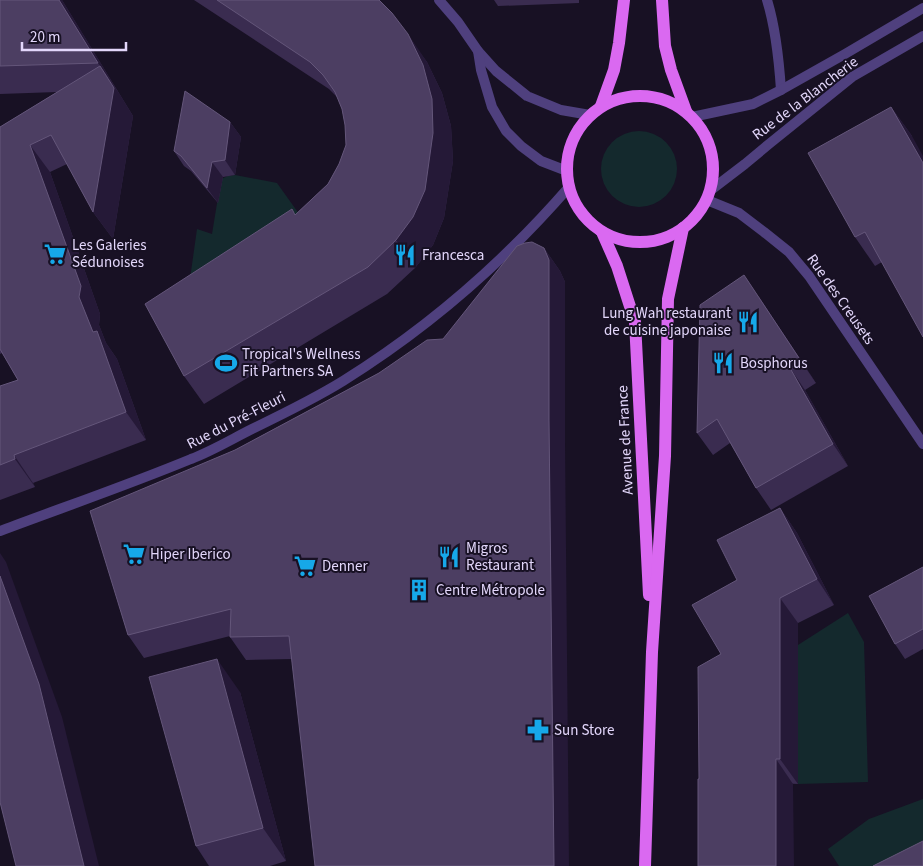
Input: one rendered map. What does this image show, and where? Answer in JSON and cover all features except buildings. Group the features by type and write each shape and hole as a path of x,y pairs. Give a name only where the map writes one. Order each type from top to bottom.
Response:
{"main road":[{"path":"601,106 614,70 620,44 624,0"},
{"path":"662,0 665,46 671,70 689,114"},
{"path":"629,96 649,96 668,101 689,114 703,130 711,147 714,169 709,195 697,216 673,234 649,242 625,241 602,232 582,213 569,188 567,171 568,153 578,129 601,106 629,96"},
{"name":"Avenue de France","path":"644,866 652,652 665,456 668,299 683,228"},
{"name":"Avenue de France","path":"602,232 617,266 635,322 652,652"}],"street":[{"path":"440,0 478,51 496,71 528,96 561,110 590,115"},
{"path":"767,0 775,35 781,90"},
{"name":"Rue de la Blancherie","path":"689,114 753,104 845,54 923,8"},
{"name":"Rue de la Blancherie","path":"709,195 852,77 923,36"},
{"path":"478,51 481,70 492,108 506,131 521,146 541,161 567,171"},
{"name":"Rue du Pré-Fleuri","path":"0,531 193,458 283,414 342,381 410,336 465,292 517,244 569,188"},
{"name":"Rue des Creusets","path":"709,195 739,213 764,232 788,252 809,276 923,444"}],"green space":[{"path":"639,131 653,134 666,142 674,155 677,169 674,183 666,196 653,204 639,207 625,204 612,196 604,183 601,169 604,155 612,142 625,134"},
{"path":"235,175 277,183 307,225 188,293 197,229 212,234 221,179"},
{"path":"848,613 864,642 868,782 798,784 798,645"},
{"path":"923,799 923,866 839,866 828,849 869,819"}],"place":[{"name":"Les Galeries Sédunoises","path":"55,254"},
{"name":"Francesca","path":"405,255"},
{"name":"Lung Wah restaurant de cuisine japonaise","path":"748,322"},
{"name":"Tropical's Wellness Fit Partners SA","path":"226,363"},
{"name":"Bosphorus","path":"723,363"},
{"name":"Hiper Iberico","path":"134,554"},
{"name":"Migros Restaurant","path":"449,557"},
{"name":"Denner","path":"305,566"},
{"name":"Centre Métropole","path":"419,590"},
{"name":"Sun Store","path":"538,730"}]}
